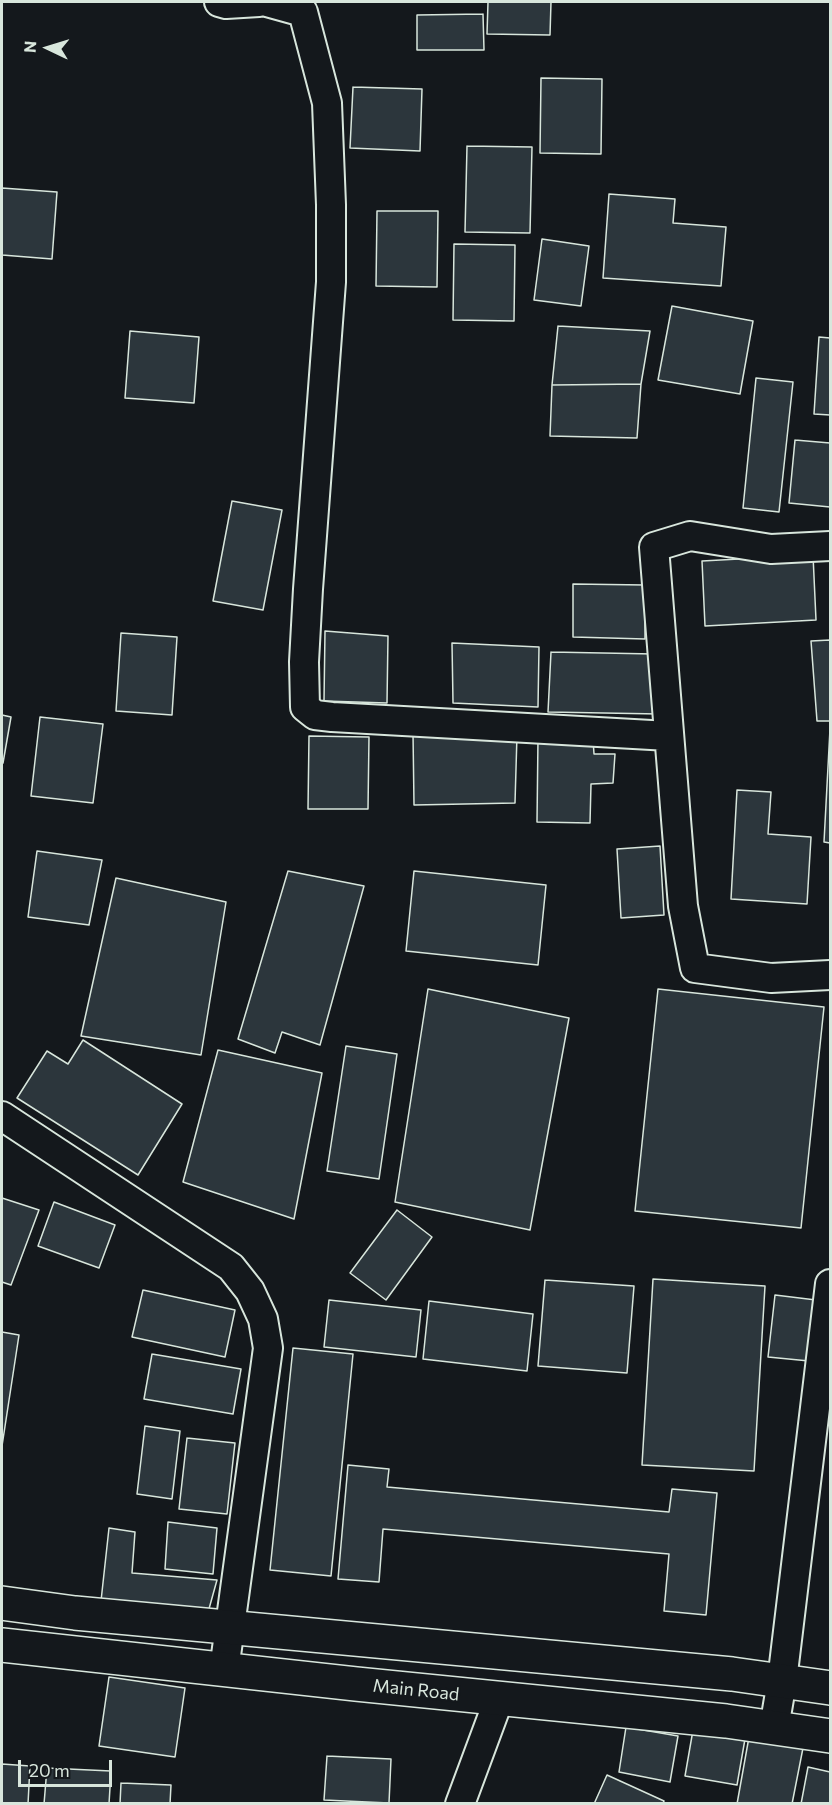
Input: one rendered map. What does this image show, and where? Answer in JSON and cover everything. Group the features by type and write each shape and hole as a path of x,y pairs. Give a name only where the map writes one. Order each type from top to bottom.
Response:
{"main road":[{"path":"2,1603 75,1613 732,1674 831,1688"},
{"name":"Main Road","path":"2,1645 726,1721 831,1736"}],"street":[{"path":"219,2 259,2"},
{"path":"267,2 303,12 327,103 331,282 308,589 304,662 305,707 315,715 332,717 669,736"},
{"path":"831,546 771,549 690,536 654,547 683,906 695,968 771,978 831,975"},
{"path":"2,1116 231,1267 250,1291 263,1319 268,1348 224,1670"},
{"path":"774,1728 782,1681 831,1284"},
{"path":"460,1803 500,1699"}],"building":[{"path":"488,2 551,2 550,35 487,34"},
{"path":"483,14 484,50 417,50 417,15"},
{"path":"541,78 602,79 601,154 540,153"},
{"path":"353,87 422,89 420,151 350,148"},
{"path":"467,146 532,147 530,233 465,232"},
{"path":"2,188 57,192 52,259 2,255"},
{"path":"609,194 675,199 673,223 726,227 721,286 603,278"},
{"path":"377,211 438,211 437,287 376,286"},
{"path":"542,239 589,246 581,306 534,300"},
{"path":"454,244 515,245 514,321 453,320"},
{"path":"672,306 753,321 740,394 658,380"},
{"path":"558,326 650,331 641,384 552,385"},
{"path":"130,331 199,337 194,403 125,398"},
{"path":"819,337 830,338 830,415 814,414"},
{"path":"756,378 793,382 779,512 743,508"},
{"path":"641,384 637,438 550,436 552,385"},
{"path":"795,440 830,443 830,507 789,503"},
{"path":"232,501 282,510 263,610 213,601"},
{"path":"813,555 816,620 705,626 702,561"},
{"path":"573,584 645,585 645,639 573,637"},
{"path":"325,631 388,636 387,703 324,701"},
{"path":"121,633 177,637 172,715 116,711"},
{"path":"830,640 830,721 817,721 811,641"},
{"path":"452,643 539,647 538,707 453,703"},
{"path":"551,652 654,654 659,714 548,712"},
{"path":"2,715 11,717 3,763 2,763"},
{"path":"40,717 103,724 93,803 31,796"},
{"path":"830,729 830,843 824,842"},
{"path":"413,733 517,735 515,803 414,805"},
{"path":"309,736 369,737 368,809 308,809"},
{"path":"538,738 593,739 594,754 615,754 613,783 591,784 590,823 537,822"},
{"path":"737,790 771,792 768,834 811,837 807,904 731,899"},
{"path":"660,846 664,915 621,918 617,849"},
{"path":"37,851 102,860 89,925 28,917"},
{"path":"288,871 364,886 320,1045 282,1032 275,1053 238,1039"},
{"path":"414,871 546,885 538,965 406,951"},
{"path":"116,878 226,902 201,1055 81,1036"},
{"path":"428,989 569,1018 530,1230 395,1202"},
{"path":"658,989 824,1007 801,1228 635,1211"},
{"path":"83,1040 182,1104 138,1175 17,1098 47,1051 68,1064"},
{"path":"346,1046 397,1054 379,1179 327,1171"},
{"path":"218,1050 322,1073 294,1219 183,1182"},
{"path":"2,1198 39,1210 11,1285 2,1282"},
{"path":"54,1202 115,1225 99,1268 38,1246"},
{"path":"397,1210 432,1237 386,1300 350,1273"},
{"path":"653,1279 765,1286 754,1471 642,1465"},
{"path":"545,1280 634,1286 627,1373 538,1366"},
{"path":"143,1290 235,1310 225,1357 132,1337"},
{"path":"775,1295 816,1300 809,1361 768,1357"},
{"path":"329,1300 421,1310 416,1357 324,1347"},
{"path":"429,1301 533,1314 527,1371 423,1359"},
{"path":"2,1332 19,1335 2,1446"},
{"path":"293,1348 353,1354 331,1576 270,1570"},
{"path":"152,1354 241,1369 233,1414 144,1399"},
{"path":"145,1426 180,1431 172,1499 137,1494"},
{"path":"187,1438 235,1443 227,1514 179,1509"},
{"path":"348,1465 389,1469 387,1487 669,1512 672,1489 717,1493 706,1615 664,1611 669,1554 383,1529 379,1582 338,1579"},
{"path":"168,1522 217,1528 213,1574 165,1569"},
{"path":"109,1528 135,1532 132,1573 217,1580 207,1616 101,1601"},
{"path":"109,1677 185,1688 175,1757 99,1746"},
{"path":"626,1727 678,1736 670,1782 619,1772"},
{"path":"693,1730 745,1739 737,1785 685,1776"},
{"path":"749,1737 803,1748 792,1804 737,1804"},
{"path":"327,1756 391,1759 389,1803 324,1800"},
{"path":"2,1764 30,1766 28,1804 2,1804"},
{"path":"808,1767 830,1772 830,1804 801,1804"},
{"path":"47,1768 111,1771 109,1804 44,1804"},
{"path":"607,1775 664,1801 663,1804 594,1804"},
{"path":"121,1783 171,1785 170,1804 120,1804"}]}
